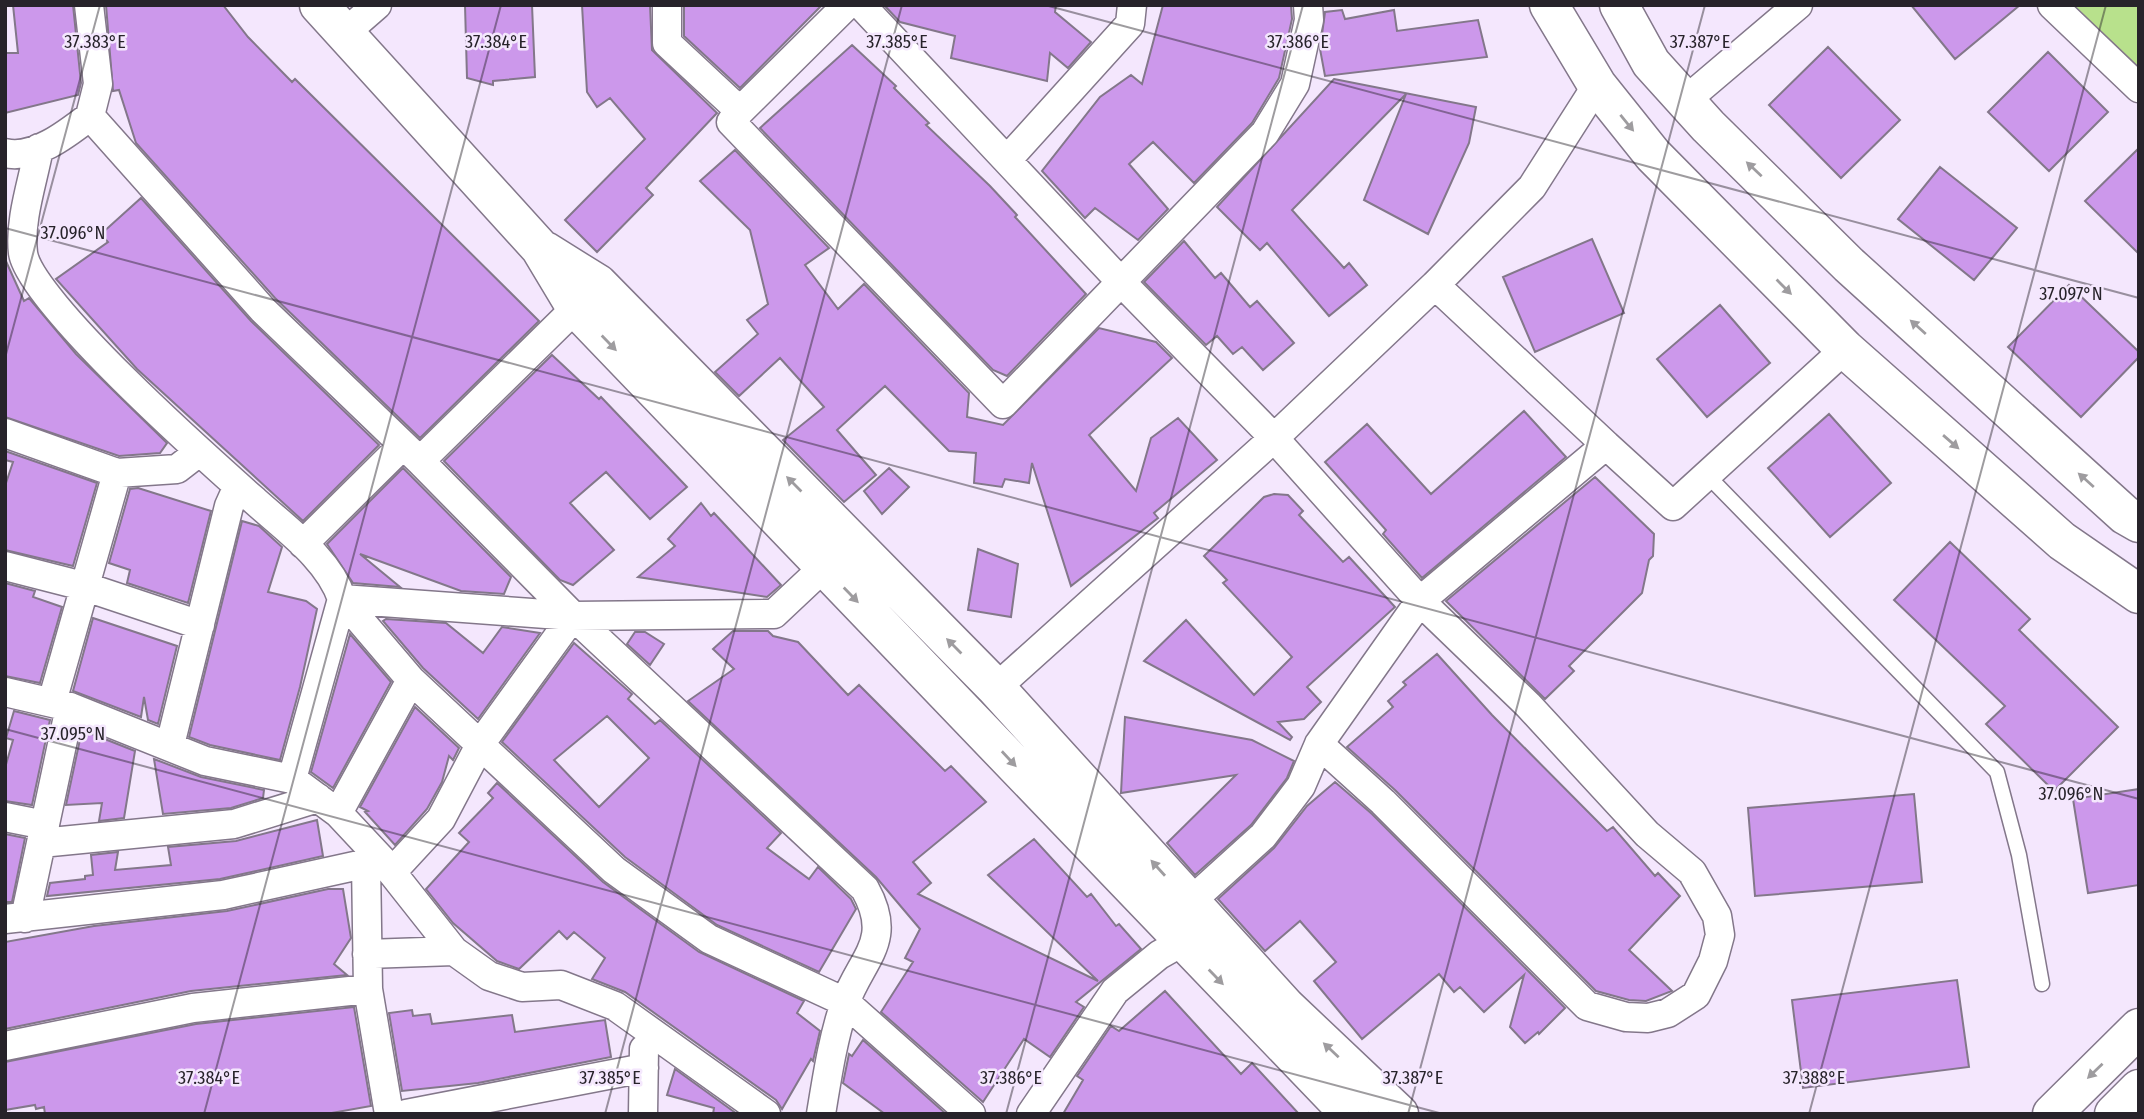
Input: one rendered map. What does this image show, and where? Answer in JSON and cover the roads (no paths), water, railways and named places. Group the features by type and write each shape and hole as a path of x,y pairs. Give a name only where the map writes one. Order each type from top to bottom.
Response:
{"street":[{"path":"5,153 17,156 39,148 90,116 98,84 89,5"},
{"path":"319,5 540,248 996,688 1286,1007 1399,1114"},
{"path":"346,33 377,5"},
{"path":"667,5 667,43 740,111"},
{"path":"847,5 731,121 1003,404 1265,133 1295,84 1309,20 1308,5"},
{"path":"861,5 1122,283 1274,438 1420,601 1528,705 1647,834 1692,872 1717,916 1720,935 1713,961 1696,995 1668,1013 1648,1018 1626,1017 1587,1006 1383,802 1319,744"},
{"path":"1007,160 1130,24 1132,5"},
{"path":"1549,5 1597,85 1653,155 1845,349 2062,541 2139,594"},
{"path":"1619,5 1651,63 1685,101 1849,265 2125,515 2139,523"},
{"path":"1685,101 1798,5"},
{"path":"2052,5 2139,88"},
{"path":"996,688 1274,438 1435,285 1532,187 1597,85"},
{"path":"90,116 263,310 412,453 573,616 865,889 876,909 877,943 845,1002 821,1114"},
{"path":"39,148 23,235 24,257 54,307 199,452 303,544 337,582 342,600 411,680 614,870 709,939 845,1002 971,1114"},
{"path":"1435,285 1673,506 1845,349"},
{"path":"303,544 412,453 587,296"},
{"path":"587,296 824,567 1350,1114"},
{"path":"7,441 117,473 177,469 199,452"},
{"path":"1189,902 1263,836 1301,786 1319,744 1420,601 1606,445"},
{"path":"117,473 83,586 61,705 43,834 15,918 223,895 380,865 441,819 481,743 573,616"},
{"path":"170,745 229,506 238,486"},
{"path":"5,566 83,586 200,625"},
{"path":"342,600 573,616 774,614 824,567"},
{"path":"292,779 342,600"},
{"path":"5,817 43,834 234,824 328,806 411,680"},
{"path":"5,692 61,705 170,745 205,761 292,779 328,806 454,951 489,976 522,987 561,985 615,1006 766,1114"},
{"path":"380,865 367,954 368,989 389,1114"},
{"path":"1031,1114 1115,991 1159,954 1182,942"},
{"path":"367,954 454,951"},
{"path":"5,1046 193,1008 368,989"},
{"path":"2052,1114 2139,1028"},
{"path":"643,1114 644,1029"},
{"path":"406,1114 644,1068"},
{"path":"2114,1114 2139,1089"}],"lane":[{"path":"1707,475 1997,772 2019,855 2042,984"}]}
